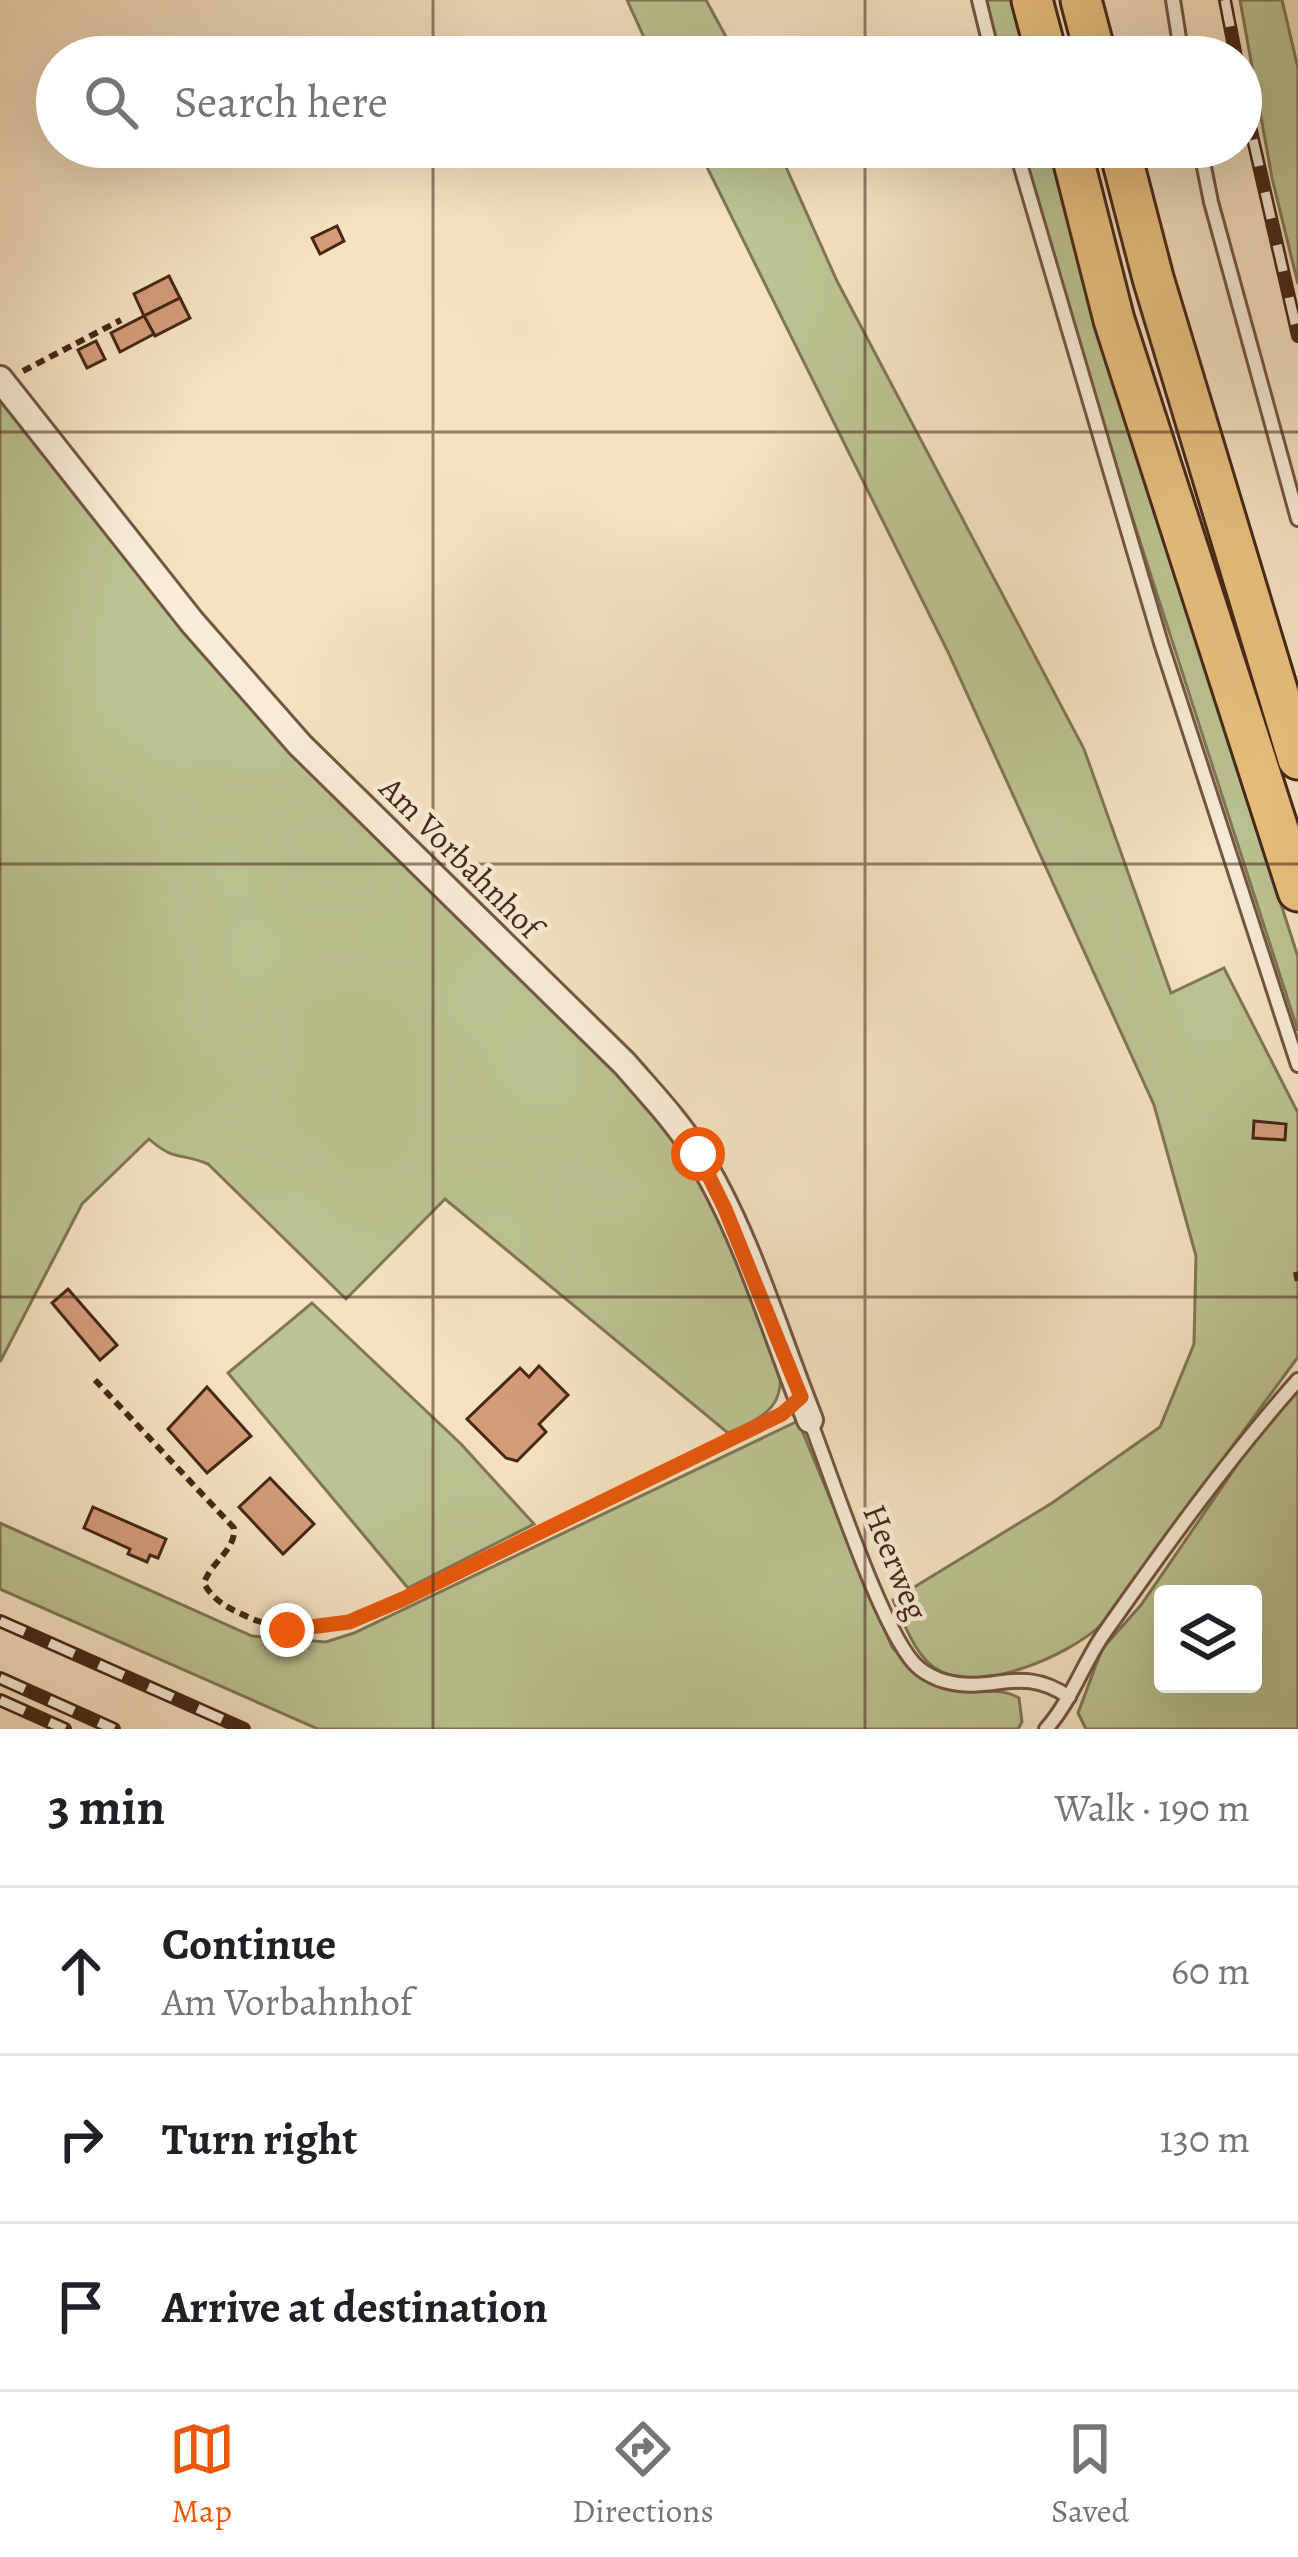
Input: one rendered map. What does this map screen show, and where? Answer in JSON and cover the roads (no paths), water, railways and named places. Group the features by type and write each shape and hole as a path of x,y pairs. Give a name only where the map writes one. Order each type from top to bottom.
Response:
{"main road":[{"path":"1032,0 1041,36"},
{"path":"1081,0 1090,36"},
{"path":"1075,168 1114,320 1298,891"},
{"path":"1124,168 1159,300 1298,759"}],"street":[{"name":"Am Vorbahnhof","path":"2,381 192,622 300,745 625,1064 672,1119 698,1154 725,1209 806,1409"}],"lane":[{"path":"979,0 988,36"},
{"path":"1174,0 1179,36"},
{"path":"1021,168 1155,621 1298,1065"},
{"path":"1204,168 1298,520"},
{"path":"1046,1729 1108,1627 1248,1436 1298,1380"},
{"name":"Heerweg","path":"806,1409 888,1621 918,1668 941,1681 965,1684 1036,1679 1069,1697"}],"railway":[{"path":"1225,0 1232,36"},
{"path":"1260,168 1298,336"},
{"path":"0,1621 244,1729"},
{"path":"0,1678 114,1729"},
{"path":"0,1700 65,1729"}]}
